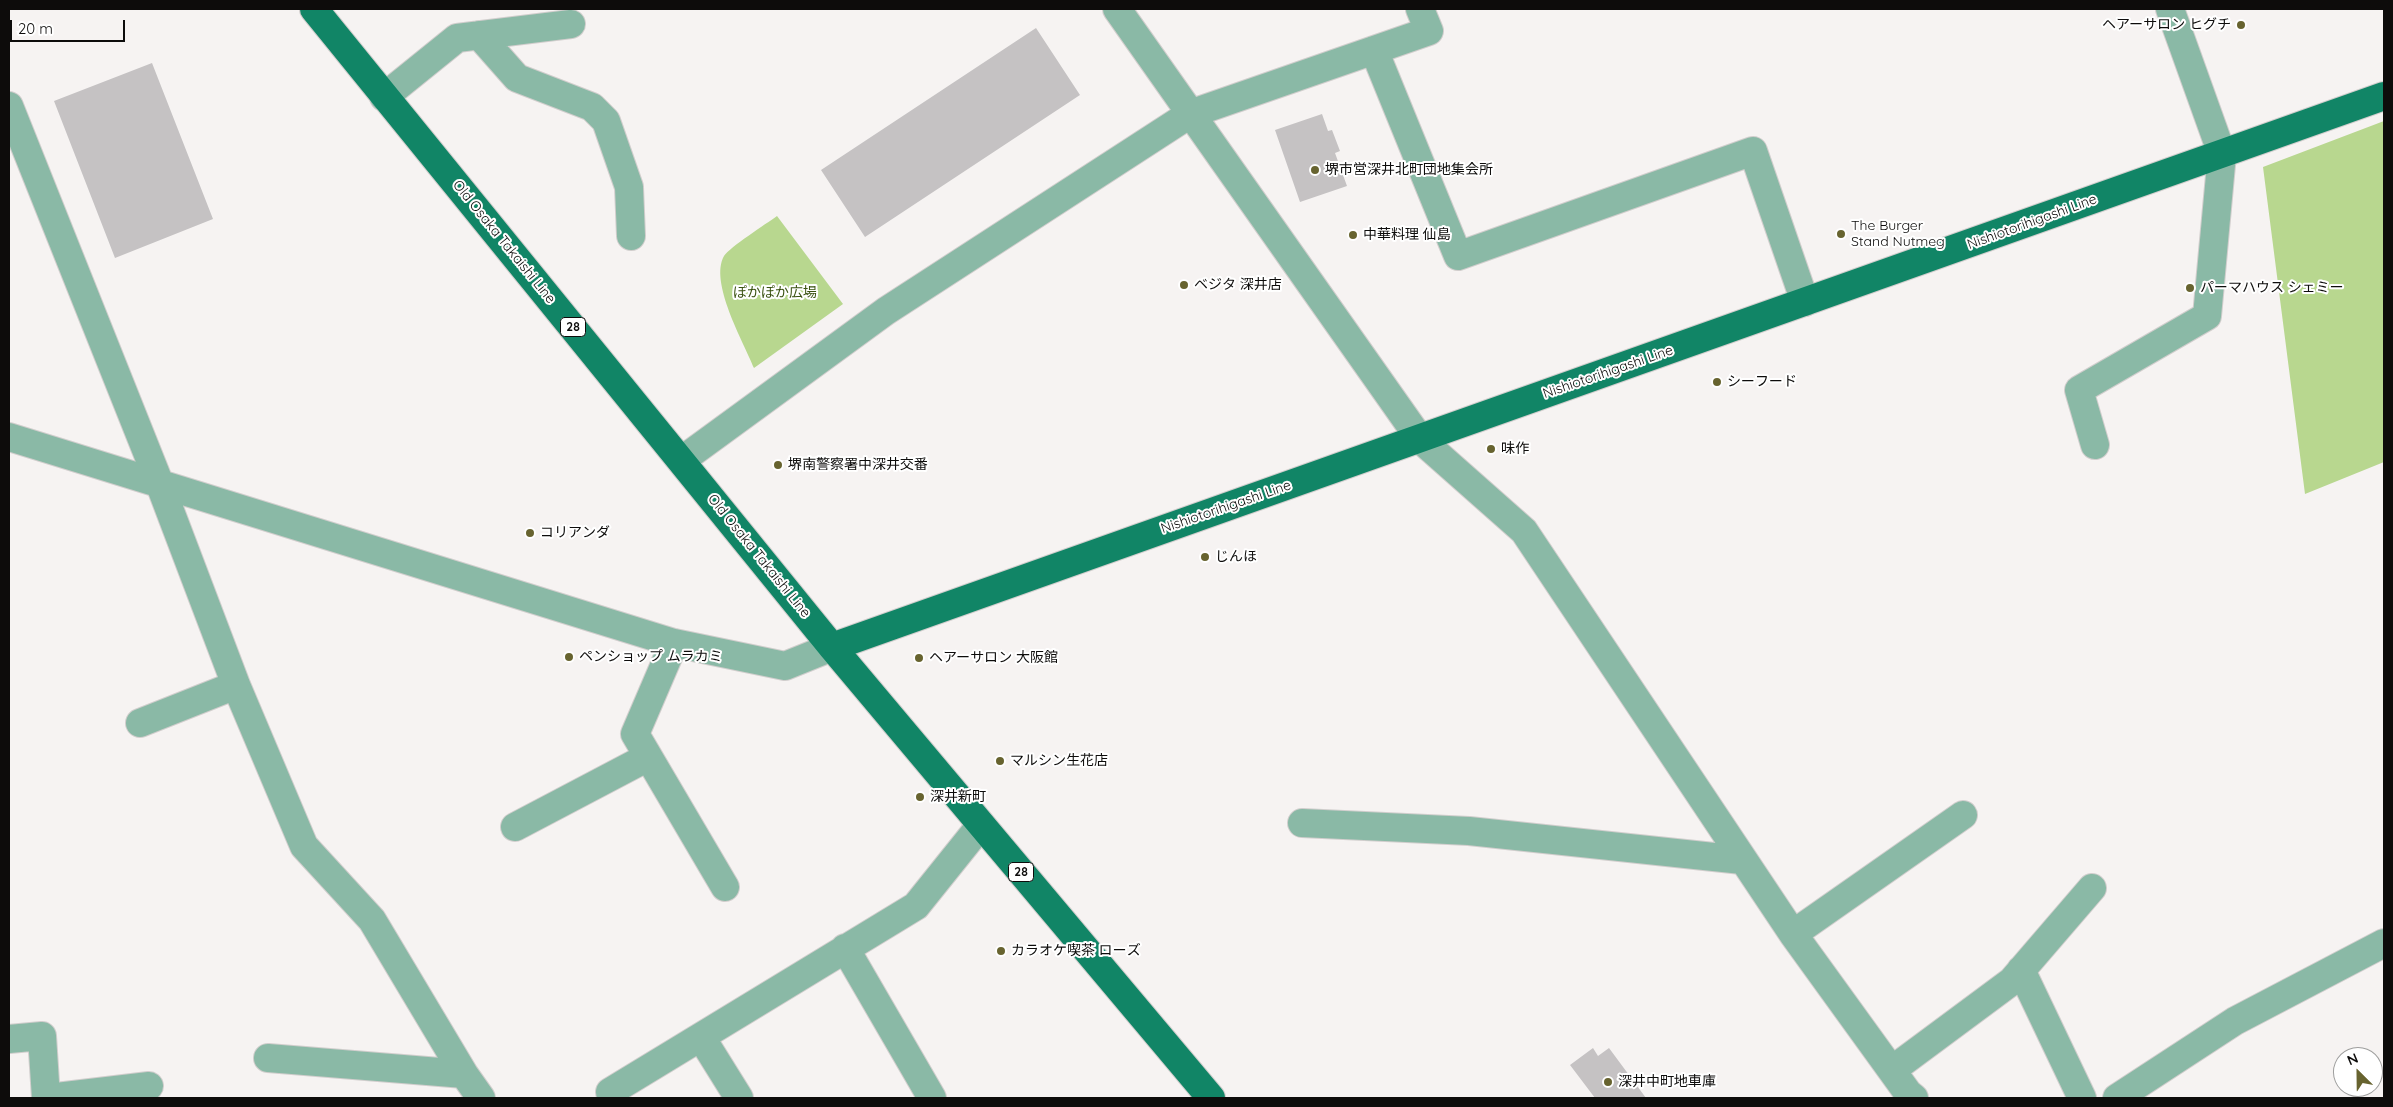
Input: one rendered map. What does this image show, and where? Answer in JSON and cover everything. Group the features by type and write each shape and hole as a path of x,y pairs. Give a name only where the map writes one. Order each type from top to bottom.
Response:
{"main road":[{"name":"Old Osaka Takaishi Line","path":"314,9 832,647 1211,1098"},
{"name":"Nishiotorihigashi Line","path":"832,647 2384,96"}],"street":[{"path":"1116,9 1420,439 1524,531 1792,934 1892,1070 1907,1097"},
{"path":"682,460 886,311 1190,114 1429,31 1420,9"},
{"path":"2095,445 2079,390 2207,316 2222,154 2172,9"},
{"path":"384,97 457,38 571,24"},
{"path":"479,35 517,78 592,108 606,121 629,187 631,236"},
{"path":"1374,50 1458,256 1753,151 1805,302"},
{"path":"9,106 236,685 304,846 372,920 464,1074 481,1098"},
{"path":"9,437 674,642 785,666 832,647"},
{"path":"674,642 635,734 725,887"},
{"path":"140,723 236,685"},
{"path":"515,827 648,756"},
{"path":"1792,934 1964,815"},
{"path":"1302,823 1470,830 1742,860"},
{"path":"610,1092 916,906 981,825"},
{"path":"1892,1070 2012,981 2092,888"},
{"path":"2117,1098 2235,1022 2384,945"},
{"path":"845,948 932,1098"},
{"path":"2021,970 2082,1098"},
{"path":"9,1038 42,1036 47,1098 149,1086"},
{"path":"701,1037 739,1098"},
{"path":"268,1058 464,1074"}],"green space":[{"path":"2384,121 2384,462 2305,494 2263,167"},
{"name":"ぽかぽか広場","path":"777,216 843,304 754,368 729,312 721,281 721,267 724,256 728,252"}],"building":[{"path":"1036,28 1080,95 865,237 821,170"},
{"path":"152,63 213,219 115,258 54,101"},
{"name":"堺市営深井北町団地集会所","path":"1322,114 1328,131 1332,130 1340,151 1335,153 1347,186 1300,202 1275,130"},
{"name":"深井中町地車庫","path":"1593,1048 1598,1056 1609,1048 1646,1098 1595,1098 1570,1065"}],"place":[{"name":"ヘアーサロン ヒグチ","path":"2241,25"},
{"name":"堺市営深井北町団地集会所","path":"1315,170"},
{"name":"The Burger Stand Nutmeg","path":"1841,234"},
{"name":"中華料理 仙島","path":"1353,235"},
{"name":"ベジタ 深井店","path":"1184,285"},
{"name":"パーマハウス シェミー","path":"2190,288"},
{"name":"シーフード","path":"1717,382"},
{"name":"味作","path":"1491,449"},
{"name":"堺南警察署中深井交番","path":"778,465"},
{"name":"コリアンダ","path":"530,533"},
{"name":"じんほ","path":"1205,557"},
{"name":"ペンショップ ムラカミ","path":"569,657"},
{"name":"ヘアーサロン 大阪館","path":"919,658"},
{"name":"マルシン生花店","path":"1000,761"},
{"name":"深井新町","path":"920,797"},
{"name":"カラオケ喫茶 ローズ","path":"1001,951"},
{"name":"深井中町地車庫","path":"1608,1082"}]}
